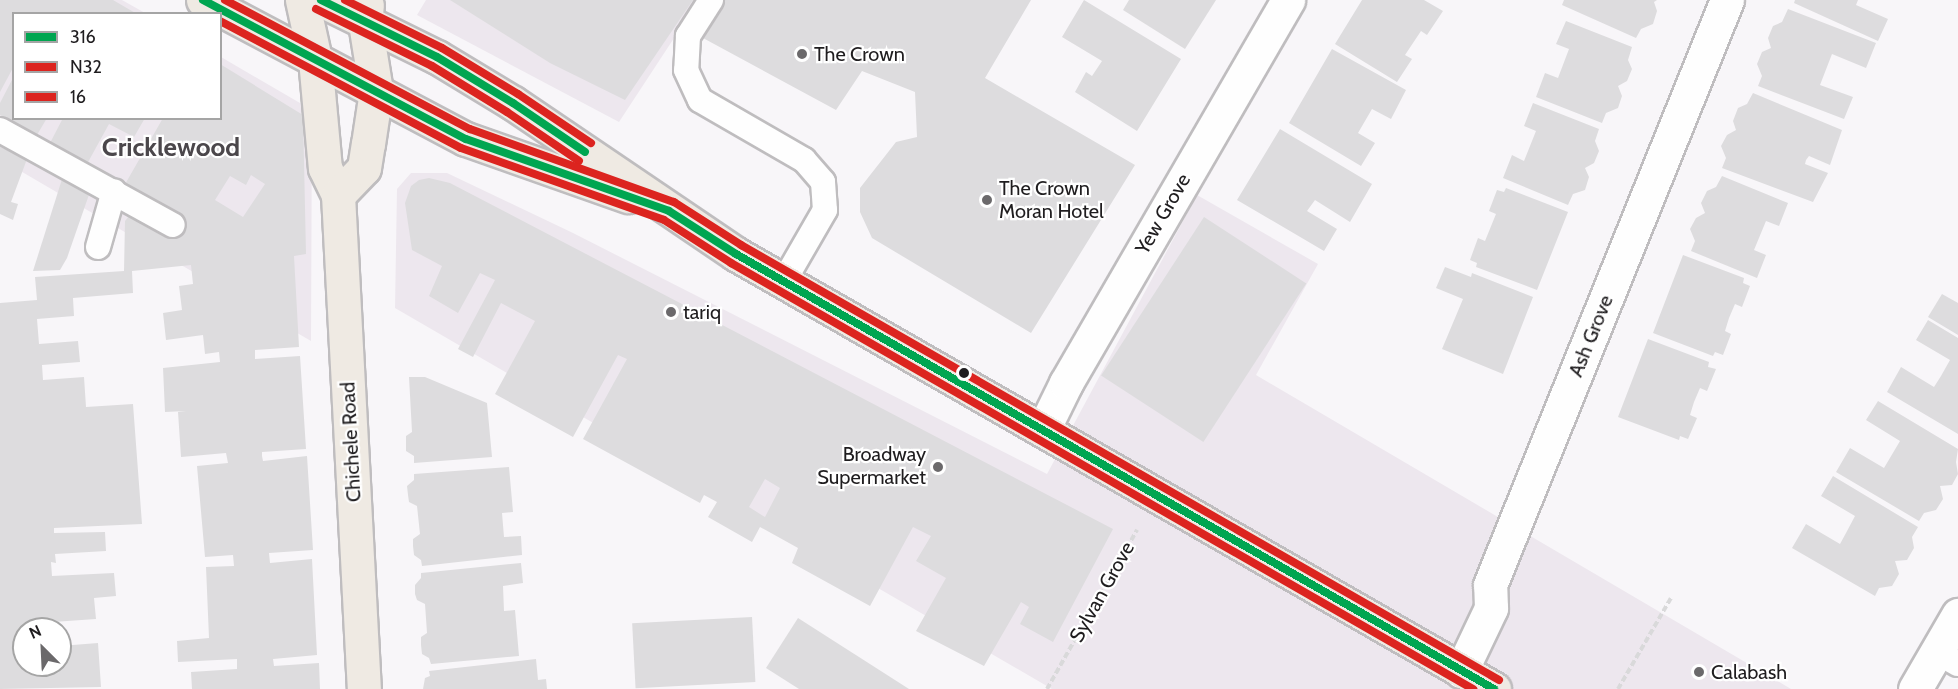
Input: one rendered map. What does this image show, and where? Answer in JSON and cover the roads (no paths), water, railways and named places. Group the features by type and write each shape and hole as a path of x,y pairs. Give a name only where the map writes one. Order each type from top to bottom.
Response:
{"main road":[{"path":"203,0 466,139 669,211"},
{"name":"Chichele Road","path":"302,0 315,59 325,168 338,195 364,689"},
{"path":"321,0 367,11 513,103 669,211 784,281 1494,689"},
{"path":"338,195 363,168 376,91 367,11"}],"street":[{"name":"Yew Grove","path":"1043,430 1066,383 1288,0"},
{"name":"Ash Grove","path":"1461,671 1491,608 1490,585 1727,0"},
{"path":"1915,689 1947,658 1958,615"}],"lane":[{"path":"711,0 688,36 686,70 700,100 804,159 823,182 825,210 784,281"},
{"path":"0,130 173,225"},
{"path":"98,247 114,191"}],"place":[{"name":"The Crown","path":"802,54"},
{"name":"The Crown Moran Hotel","path":"987,200"},
{"name":"tariq","path":"671,312"},
{"name":"Broadway Supermarket","path":"938,467"},
{"name":"Calabash","path":"1699,672"}],"district":[{"name":"Cricklewood","path":"171,148"}]}
